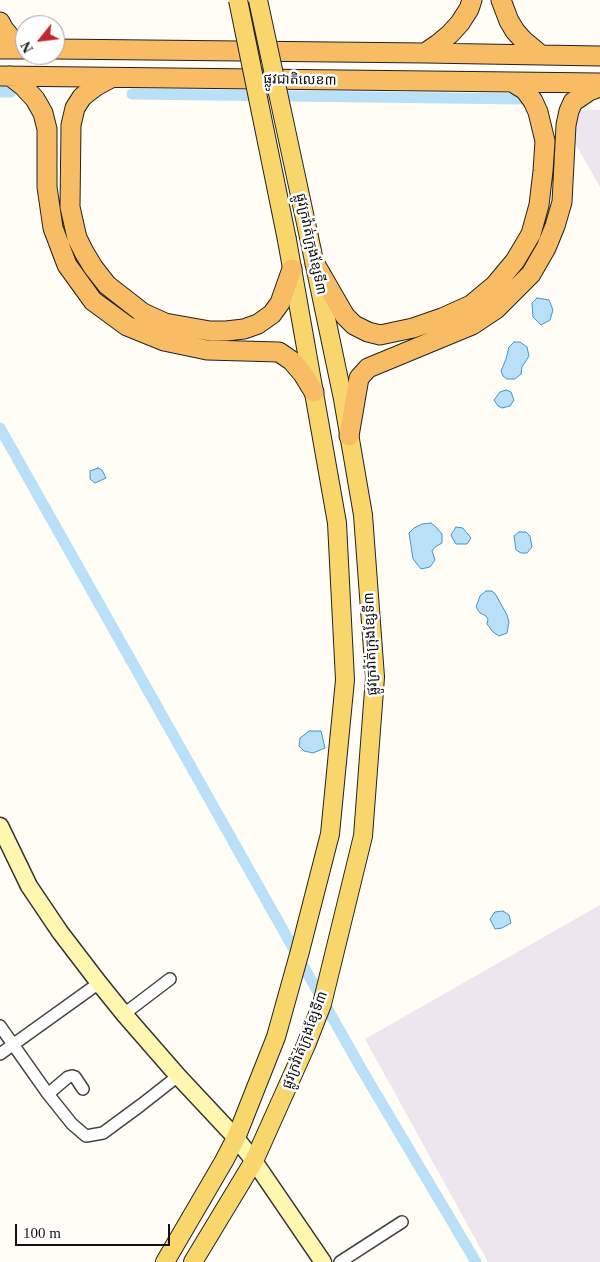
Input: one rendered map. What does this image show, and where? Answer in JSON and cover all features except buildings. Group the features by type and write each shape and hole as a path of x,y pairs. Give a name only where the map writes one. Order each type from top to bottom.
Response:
{"highway":[{"path":"425,53 450,34 469,9 472,0"},
{"path":"500,0 515,31 541,55"},
{"path":"0,22 15,41"},
{"path":"0,49 15,49"},
{"name":"ផ្លូវជាតិលេខ៣","path":"65,50 600,56"},
{"path":"5,76 23,86 35,98 43,113 47,129 48,187 54,228 67,265 93,301 126,326 164,341 207,350 279,352 292,361 314,392"},
{"name":"ផ្លូវជាតិលេខ៣","path":"5,76 512,82 600,85"},
{"path":"112,77 82,97 75,108 71,125 70,208 77,238 93,267 106,284 143,313 165,323 210,331 226,331 244,329 258,324 272,314 280,303 292,269"},
{"path":"315,264 345,316 354,325 368,332 380,335 413,328 442,318 470,305 495,285 515,261 531,234 539,205 543,171 545,140 538,112 525,90 512,82"},
{"path":"349,436 359,378 368,368 472,326 496,309 531,274 546,248 562,202 566,125 569,111 573,102 600,85"}],"main road":[{"name":"ផ្លូវក្រវ៉ាត់ក្រុងខ្សែទី៣","path":"165,1262 236,1138 276,1037 299,957 330,834 345,680 338,523 287,240 238,0"},
{"name":"ផ្លូវក្រវ៉ាត់ក្រុងខ្សែទី៣","path":"193,1262 254,1161 306,1044 324,996 363,836 375,677 363,516 315,264 258,0"},
{"path":"0,826 30,886 60,932 124,1014 236,1138 254,1161 323,1262"}],"street":[{"path":"124,1014 170,978"},
{"path":"0,1054 99,983"},
{"path":"0,1026 48,1094 72,1124 86,1136 103,1133 178,1076"},
{"path":"48,1094 68,1077 72,1076 75,1077 83,1089"},
{"path":"340,1262 402,1222"}],"shaded area":[{"path":"556,110 600,110 600,187"},
{"path":"600,905 600,1262 488,1262 365,1039"}],"water":[{"path":"537,298 549,300 553,310 550,320 541,325 533,317 532,303"},
{"path":"514,342 520,342 527,347 529,356 522,367 521,374 515,379 507,379 501,371 509,347"},
{"path":"506,390 511,392 514,400 510,406 502,408 494,400 500,392"},
{"path":"98,468 102,470 106,478 95,483 90,479 90,471"},
{"path":"431,523 442,534 442,543 432,551 435,560 430,567 421,569 413,559 409,533 422,524"},
{"path":"456,527 463,528 471,538 467,544 456,544 451,535"},
{"path":"519,532 526,532 530,536 532,547 527,553 521,553 516,550 514,536"},
{"path":"486,591 492,591 496,595 507,615 509,622 507,633 499,636 493,632 487,624 488,619 486,616 480,613 476,607 480,596"},
{"path":"309,731 321,731 325,748 313,753 304,751 299,746 300,738"},
{"path":"503,911 509,915 511,923 502,928 495,929 490,919 495,912"}],"waterway":[{"path":"0,92 11,92"},
{"path":"132,94 524,99"},
{"path":"0,428 362,1070 476,1262"}]}
